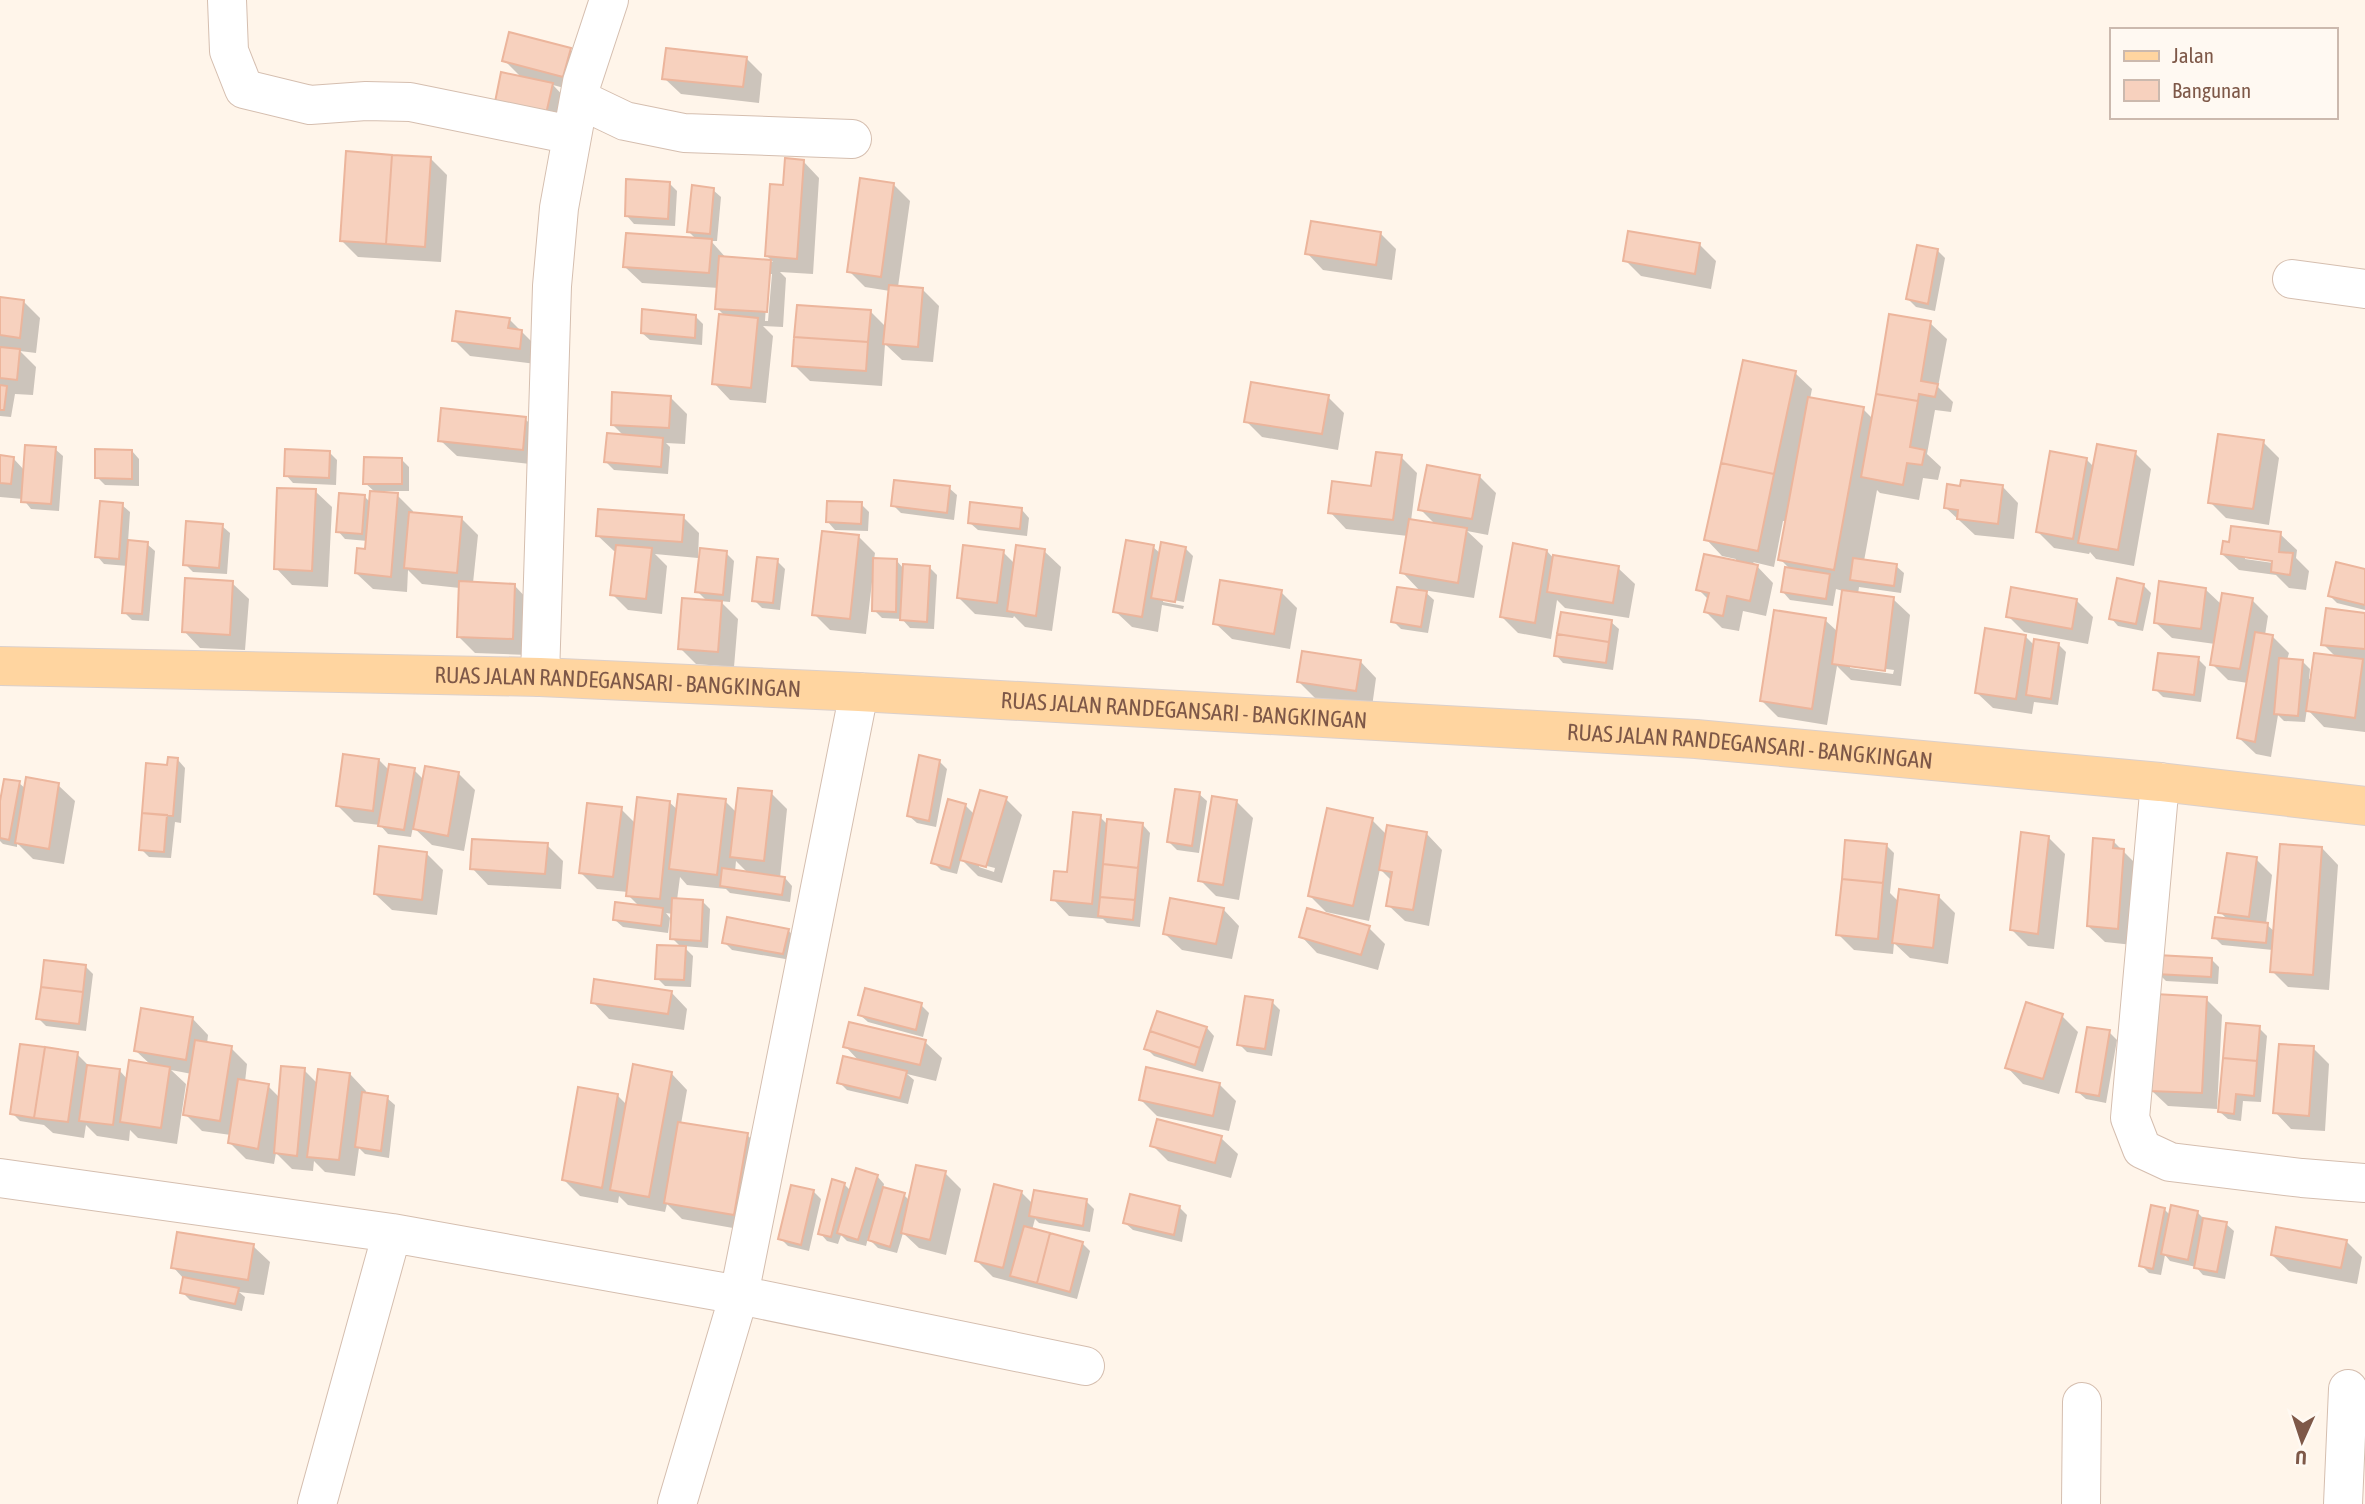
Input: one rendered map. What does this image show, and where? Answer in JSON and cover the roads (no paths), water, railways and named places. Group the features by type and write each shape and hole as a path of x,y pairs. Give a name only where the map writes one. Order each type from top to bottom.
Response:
{"main road":[{"name":"RUAS JALAN RANDEGANSARI - BANGKINGAN","path":"0,666 540,677 859,692 1696,739 2160,782 2365,806"}],"street":[{"path":"227,0 229,51 244,89 310,104 410,102 572,135"},
{"path":"540,677 552,286 559,208 582,82 609,0"},
{"path":"579,99 625,121 684,133 852,139"},
{"path":"2292,279 2365,289"},
{"path":"677,1504 739,1295 859,692"},
{"path":"2160,782 2130,1118 2143,1149 2170,1162 2365,1183"},
{"path":"0,1178 392,1233 739,1295 1084,1366"},
{"path":"317,1504 392,1233"},
{"path":"2343,1504 2348,1389"},
{"path":"2081,1504 2082,1402"}]}
